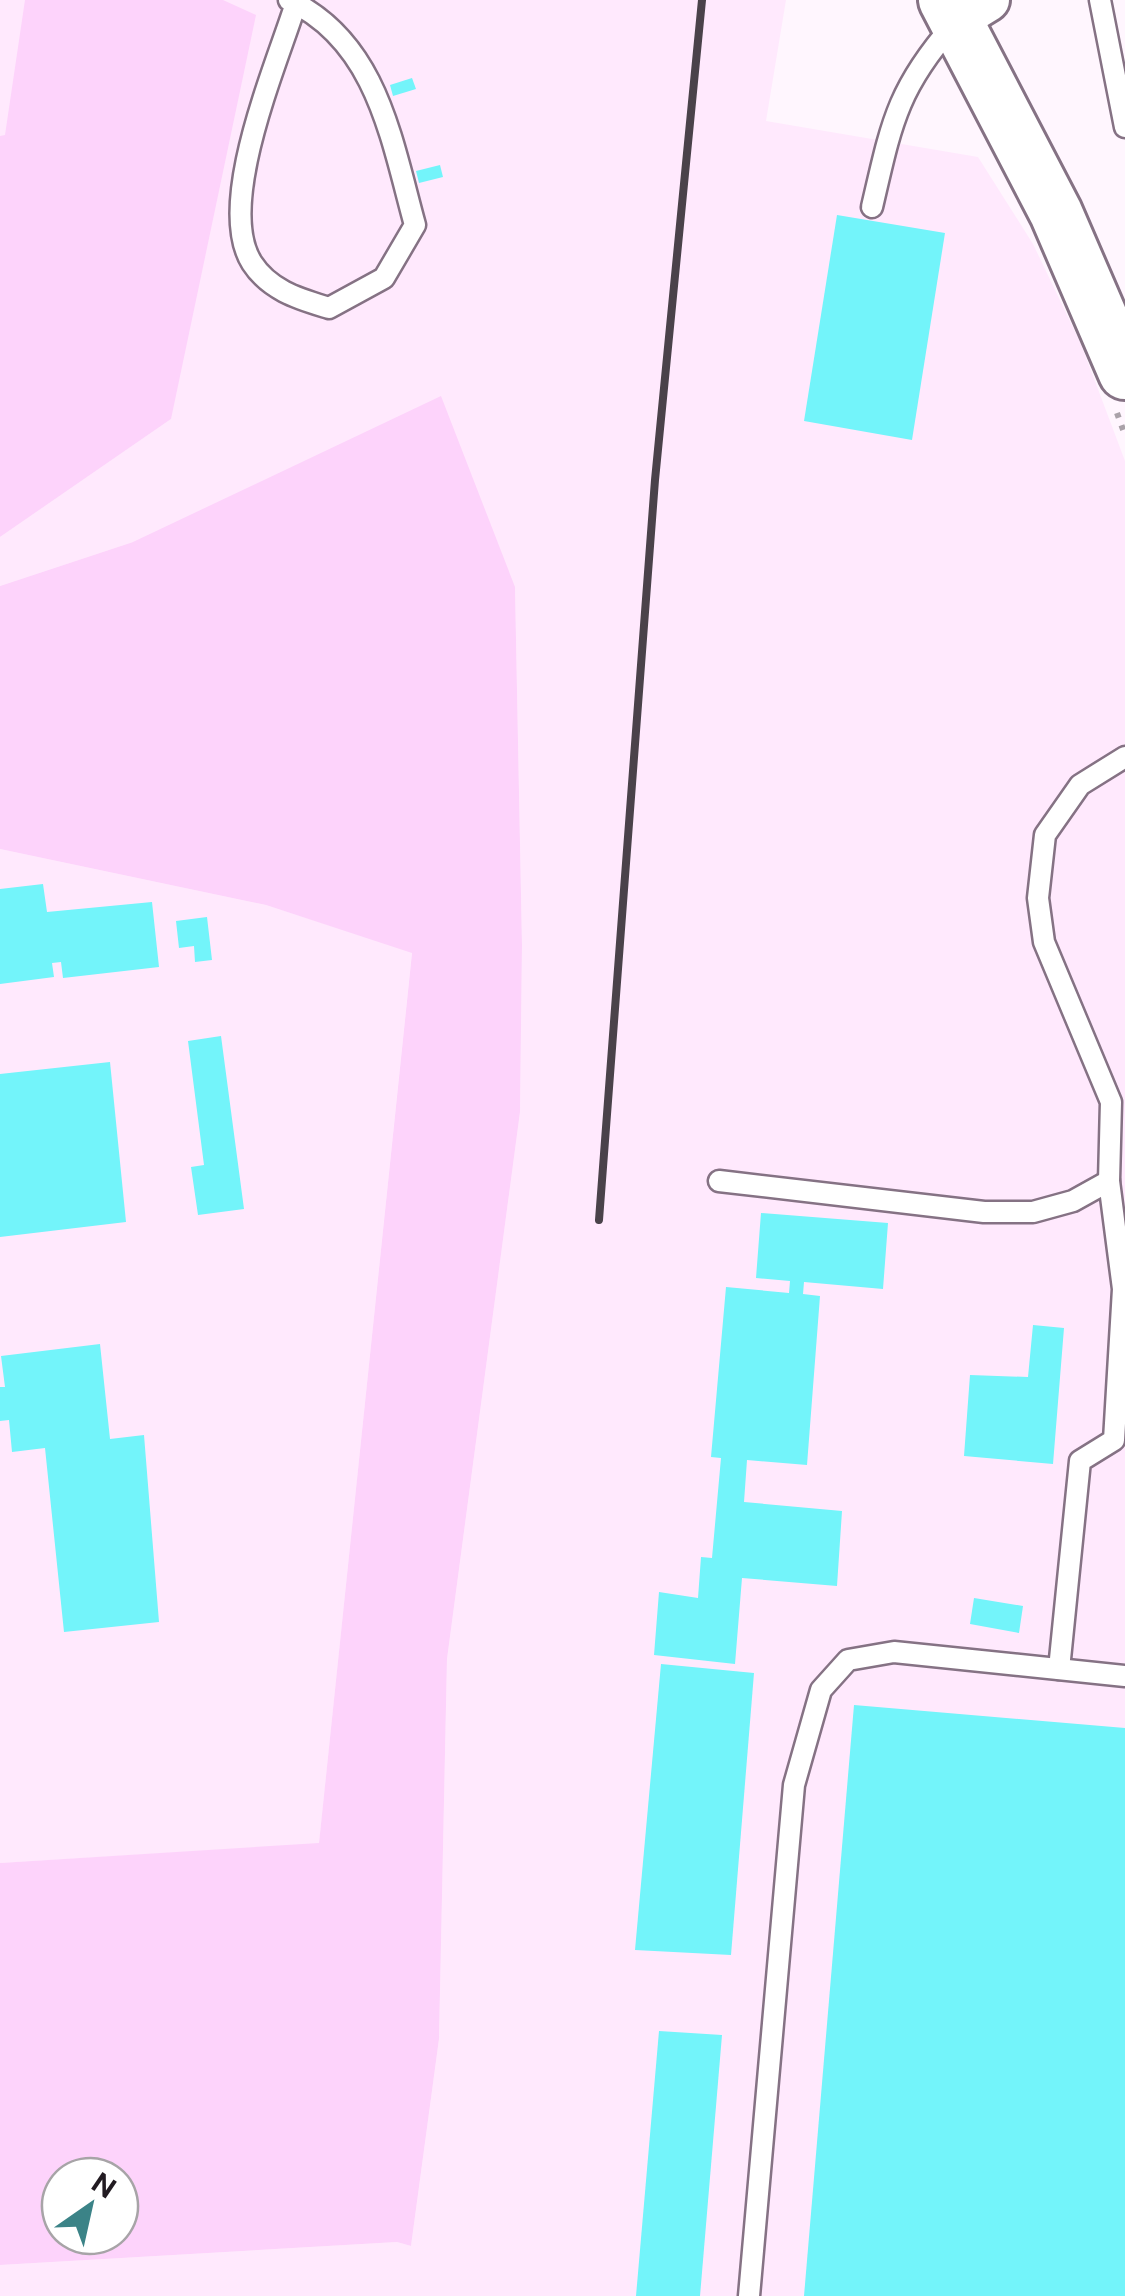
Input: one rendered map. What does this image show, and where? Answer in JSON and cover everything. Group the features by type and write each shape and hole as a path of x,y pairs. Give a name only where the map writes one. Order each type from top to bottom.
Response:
{"street":[{"path":"963,6 1125,372"}],"lane":[{"path":"1100,0 1125,127"},
{"path":"292,2 319,14 354,49 387,123 415,225 384,278 330,308 286,295 252,262 240,222 250,146 292,2"},
{"path":"872,208 899,102 917,66 963,6"},
{"path":"1058,1670 1080,1461 1114,1440 1123,1288 1109,1181 1111,1102 1044,942 1038,898 1046,835 1080,785 1125,757"},
{"path":"719,1181 1016,1212 1073,1201 1109,1181"},
{"path":"749,2296 794,1785 821,1690 848,1660 894,1652 1125,1676"}],"shaded area":[{"path":"0,0 786,0 766,121 978,157 1033,244 1081,344 1125,461 1125,2296 0,2296 0,2265 397,2242 411,2246 439,2039 447,1659 520,1112 522,945 515,587 133,542 0,586 0,537 171,419 0,204"},
{"path":"25,0 223,0 256,15 171,419 0,537 0,136 5,135"},
{"path":"441,396 515,587 522,945 520,1112 447,1659 439,2039 411,2246 397,2242 0,2265 0,1863 319,1843 412,953 266,905 0,849 0,586 133,542"},
{"path":"0,849 266,905 412,952 319,1844 0,1863"}],"building":[{"path":"412,78 416,89 393,96 390,85"},
{"path":"440,165 443,177 419,183 416,171"},
{"path":"837,215 945,233 912,440 804,421"},
{"path":"43,884 47,912 152,902 159,967 63,978 61,962 52,963 54,977 0,984 0,889"},
{"path":"207,917 212,960 195,962 194,946 179,948 176,921"},
{"path":"221,1036 244,1209 198,1215 191,1167 204,1165 188,1041"},
{"path":"110,1062 126,1222 0,1237 0,1074"},
{"path":"761,1213 888,1223 883,1289 804,1282 803,1294 820,1296 807,1465 747,1460 744,1502 842,1511 837,1586 742,1578 735,1664 654,1655 659,1592 698,1598 701,1557 712,1558 721,1458 711,1457 726,1287 789,1293 790,1281 756,1278"},
{"path":"1033,1325 1064,1328 1053,1464 964,1456 970,1375 1028,1377"},
{"path":"100,1344 110,1439 144,1435 159,1622 64,1632 45,1448 12,1452 9,1420 0,1421 0,1387 5,1387 1,1356"},
{"path":"974,1598 1023,1606 1019,1633 970,1624"},
{"path":"661,1664 754,1673 731,1955 635,1950"},
{"path":"854,1705 1125,1728 1125,2296 804,2296"},
{"path":"659,2031 722,2035 700,2296 636,2296"}],"railway":[{"path":"599,1220 655,480 702,0"}]}
